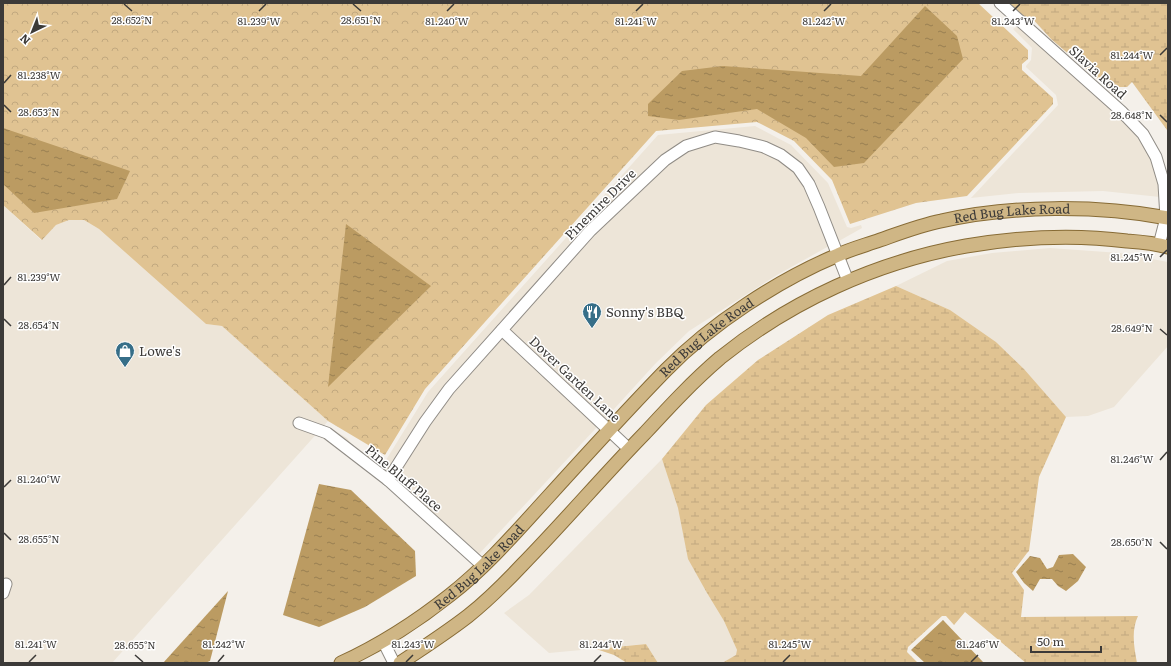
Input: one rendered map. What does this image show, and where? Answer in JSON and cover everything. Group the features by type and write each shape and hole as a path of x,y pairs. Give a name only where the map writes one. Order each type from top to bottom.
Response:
{"main road":[{"name":"Red Bug Lake Road","path":"341,663 383,641 417,620 452,594 483,566 525,523 609,430 668,368 708,332 746,305 786,281 838,255 896,234 941,221 996,212 1056,208 1107,210 1167,218"},
{"name":"Red Bug Lake Road","path":"400,663 469,616 502,585 539,548 629,449 687,389 719,360 753,333 800,304 848,281 892,264 948,249 998,240 1049,236 1092,237 1164,246"}],"street":[{"name":"Slavia Road","path":"1000,3 1122,111 1143,134 1156,157 1164,184 1167,218 1164,246"},
{"name":"Pinemire Drive","path":"388,480 425,422 449,389 590,232 665,160 686,146 715,138 739,141 764,147 781,155 798,168 809,184 819,206 848,281"},
{"name":"Dover Garden Lane","path":"502,330 629,449"},
{"name":"Pine Bluff Place","path":"299,423 327,434 388,480 483,566"},
{"path":"383,641 394,663"}],"shaded area":[{"path":"1018,26 1118,115 1138,138 1151,159 1159,186 1160,197 1103,191 1019,193 971,198 1058,105 1056,95 1026,67 1031,60 1032,48 1013,29"},
{"path":"755,126 791,145 828,183 847,227 851,228 861,225 862,228 839,241 813,180 765,142 716,132 685,141 587,228 387,473 328,428 347,438 354,447 367,455 374,454 386,460 428,392 658,135"},
{"path":"715,143 738,146 761,152 777,159 794,172 804,187 829,246 777,275 689,331 655,364 605,419 509,329 594,235 668,164 687,150"},
{"path":"3,205 41,240 56,225 69,220 84,220 99,229 206,324 222,326 328,421 112,663 3,663"},
{"path":"1050,248 1120,253 1168,262 1168,346 1114,407 1088,416 1066,417 1024,369 996,342 950,310 896,286 947,261 992,253"},
{"path":"502,337 597,427 479,554 395,479 429,424 453,392"},
{"path":"662,459 707,593 724,621 737,650 737,655 722,663 658,663 646,644 549,653 504,613 529,595"}],"green space":[{"path":"3,3 978,3 1028,50 1028,59 1022,64 1022,70 1053,98 1053,104 967,196 916,203 850,224 832,180 794,141 757,122 656,131 425,389 385,455 328,421 222,326 206,324 99,229 84,220 69,220 56,225 42,240 3,205"},
{"path":"1009,3 1168,3 1168,129 1167,130 1132,82 1127,87 1107,87 1051,39 1030,16 1026,19"},
{"path":"896,286 950,310 996,342 1024,369 1066,417 1039,477 1029,551 1012,573 1024,590 1021,617 1138,616 1134,627 1134,645 1137,663 1026,663 965,612 954,625 946,616 942,616 908,647 907,652 918,663 722,663 736,655 737,650 724,621 688,559 678,508 662,459 706,405 758,360 828,315"},
{"path":"646,644 658,663 627,663 614,655 596,649"}],"water":[{"path":"925,6 957,36 963,59 864,163 834,167 806,138 757,109 679,120 648,116 648,104 682,71 723,66 861,76"},
{"path":"3,128 130,171 117,199 34,213 3,184"},
{"path":"346,224 431,286 328,387"},
{"path":"319,484 351,490 415,551 416,576 365,607 319,627 283,615"},
{"path":"1073,554 1086,567 1078,581 1066,591 1058,586 1052,579 1040,579 1033,591 1024,583 1016,572 1030,556 1040,558 1047,569 1053,567 1059,555"},
{"path":"228,591 210,661 205,663 163,663"},
{"path":"943,620 984,663 925,663 911,650"}],"place":[{"name":"Sonny's BBQ","path":"592,329"},
{"name":"Lowe's","path":"125,368"}]}
